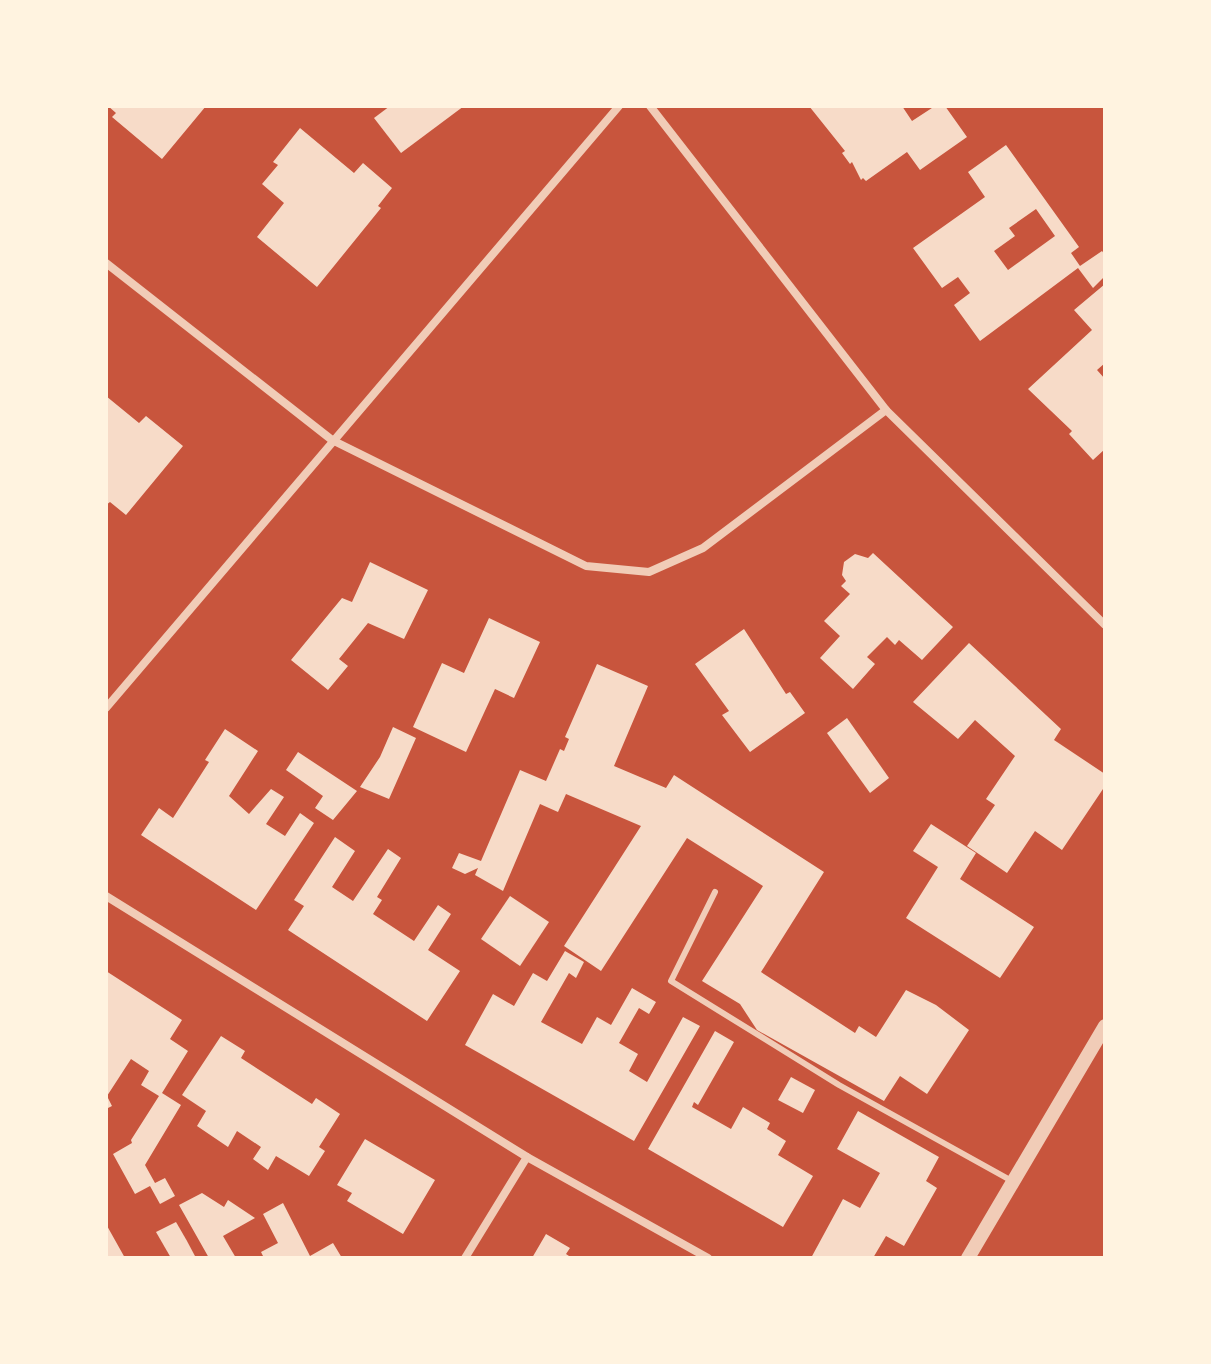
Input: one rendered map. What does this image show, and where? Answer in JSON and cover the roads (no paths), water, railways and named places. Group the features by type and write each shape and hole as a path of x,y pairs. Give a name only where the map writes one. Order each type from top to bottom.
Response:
{"street":[{"path":"106,708 619,106"},
{"path":"650,106 886,410 1105,625"},
{"path":"106,263 332,440 586,566 649,572 703,548 886,410"},
{"path":"106,896 527,1157 708,1258"},
{"path":"968,1258 1105,1026"},
{"path":"465,1258 527,1157"}],"lane":[{"path":"715,892 671,981 839,1085 1012,1181"}]}
